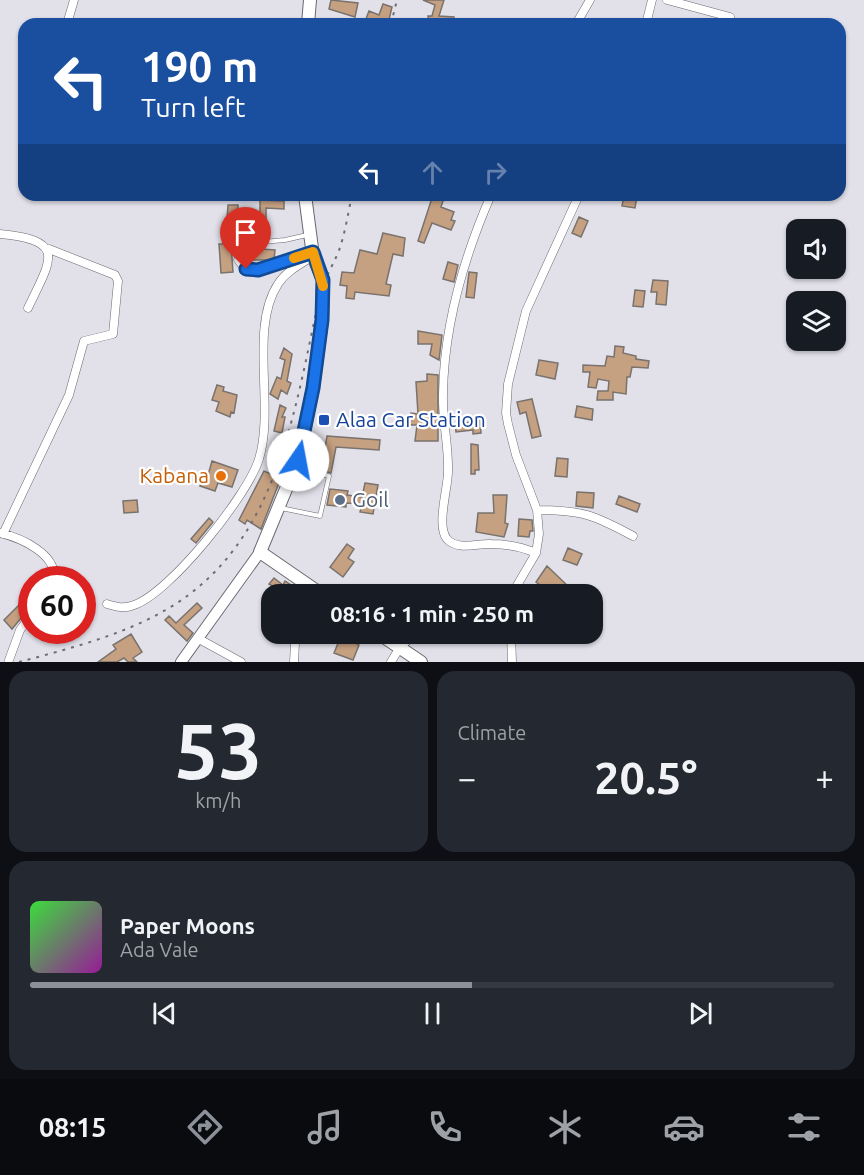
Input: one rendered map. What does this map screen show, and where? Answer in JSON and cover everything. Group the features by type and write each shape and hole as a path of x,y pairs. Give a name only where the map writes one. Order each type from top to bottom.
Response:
{"main road":[{"path":"308,18 310,0"},
{"path":"181,662 200,639 260,552 295,467 313,388 322,320 323,280 313,254 306,201"},
{"path":"260,552 306,584"},
{"path":"395,644 422,662"}],"street":[{"path":"69,18 74,0"},
{"path":"580,18 590,0"},
{"path":"648,18 652,0"},
{"path":"668,0 730,17"},
{"path":"489,201 459,280 447,347 443,393 448,472 442,526 447,539 457,545 489,543 514,546 536,553"},
{"path":"518,584 536,553 539,534 537,510 516,455 508,424 506,413 508,384 526,311 576,201"},
{"path":"0,234 42,243 49,249 115,275 118,281 113,334 84,340 78,369 69,395 2,533 40,551 53,566"},
{"path":"28,308 51,259 49,249"},
{"path":"107,604 121,608 136,605 172,578 219,526 259,460 267,416 262,366 268,310 279,282 313,254"},
{"path":"537,510 574,510 589,513 633,536"},
{"path":"6,661 18,634"},
{"path":"200,639 241,662"},
{"path":"294,662 295,644"},
{"path":"391,662 403,644"},
{"path":"511,644 512,662"}],"lane":[{"path":"310,234 285,240 241,244 237,260 241,267 258,270 313,254"},
{"path":"278,507 320,516 328,476 295,467"}],"building":[{"path":"331,0 358,3 355,17 329,9"},
{"path":"423,0 444,0 439,16 454,18 428,18 428,16 432,16 435,5"},
{"path":"383,4 392,7 389,18 366,18 369,11 379,15"},
{"path":"260,201 284,201 284,209 266,208 266,223 260,223"},
{"path":"431,201 443,201 441,207 454,212 451,220 455,221 451,230 432,223 424,243 418,241"},
{"path":"623,201 636,201 635,208 622,206"},
{"path":"228,205 238,205 238,220 227,220"},
{"path":"579,217 588,221 581,237 572,233"},
{"path":"383,233 405,238 403,256 393,254 386,284 391,285 389,296 355,292 354,299 346,298 347,286 340,285 342,272 354,273 360,250 377,254"},
{"path":"219,244 231,244 233,272 221,273"},
{"path":"247,248 275,250 274,260 246,260"},
{"path":"448,262 458,265 454,282 443,279"},
{"path":"469,272 477,273 474,298 466,297"},
{"path":"653,280 668,281 666,305 656,304 657,292 651,292"},
{"path":"635,290 645,291 643,307 633,306"},
{"path":"418,331 442,335 439,360 430,355 432,344 418,344"},
{"path":"615,346 624,347 623,353 636,356 636,359 649,361 648,368 632,367 630,377 627,377 626,394 613,392 613,400 597,400 598,391 608,391 609,381 598,379 596,388 588,387 590,372 583,372 583,365 605,366 607,356 614,357"},
{"path":"284,348 292,354 287,381 291,383 287,394 281,390 278,399 270,394 277,377 281,379 285,360 280,358"},
{"path":"539,360 558,363 555,379 536,375"},
{"path":"427,374 438,375 438,441 415,441 417,425 410,425 411,413 418,414 416,382 427,381"},
{"path":"217,385 224,387 223,391 237,395 234,413 231,412 230,417 216,411 219,402 212,400"},
{"path":"532,399 541,436 532,438 526,412 520,414 517,402"},
{"path":"280,405 286,408 282,417 285,417 282,433 274,431"},
{"path":"577,406 593,409 592,420 575,417"},
{"path":"480,420 481,433 473,434 473,430 456,432 455,425"},
{"path":"327,436 380,440 379,450 336,447 331,473 321,470"},
{"path":"471,444 478,445 479,470 475,470 475,474 471,474"},
{"path":"557,458 568,459 567,477 555,476"},
{"path":"212,461 238,470 232,487 218,483 215,491 200,486 203,478 207,479"},
{"path":"284,470 261,529 247,520 245,524 239,520 264,471 280,478"},
{"path":"365,483 378,485 373,514 360,512 362,504 346,503 346,507 327,505 330,489 348,491 347,495 362,497"},
{"path":"577,492 594,493 593,508 576,506"},
{"path":"493,495 507,495 505,523 508,524 504,537 476,532 478,513 494,513"},
{"path":"619,496 640,504 637,512 616,504"},
{"path":"137,500 138,512 124,513 123,501"},
{"path":"209,518 213,522 196,543 191,539"},
{"path":"519,519 532,520 533,531 530,531 529,537 518,536"},
{"path":"347,544 354,549 348,558 354,562 343,577 330,567"},
{"path":"568,548 582,554 577,565 563,560"},
{"path":"547,566 566,584 539,584 536,582"},
{"path":"274,578 282,584 269,584"},
{"path":"197,603 202,608 184,625 193,633 187,641 165,620 169,616 176,623"},
{"path":"18,606 18,622 12,629 4,620"},
{"path":"131,634 142,652 133,658 137,662 128,662 124,658 117,662 98,662 116,649 113,645"},
{"path":"338,644 359,645 353,660 334,653"}],"railway":[{"path":"392,18 397,0"},
{"path":"19,662 96,640 152,618 206,581 235,548 258,511 276,472 300,386 321,293 338,253 351,201"}],"slow traffic":[{"path":"294,258 313,252 323,286"}],"place":[{"name":"Alaa Car Station","path":"324,420"},
{"name":"Kabana","path":"221,476"},
{"name":"Goil","path":"340,500"}],"route":[{"path":"246,269 258,270 313,252 323,280 322,320 317,341 313,388 298,460"}]}
